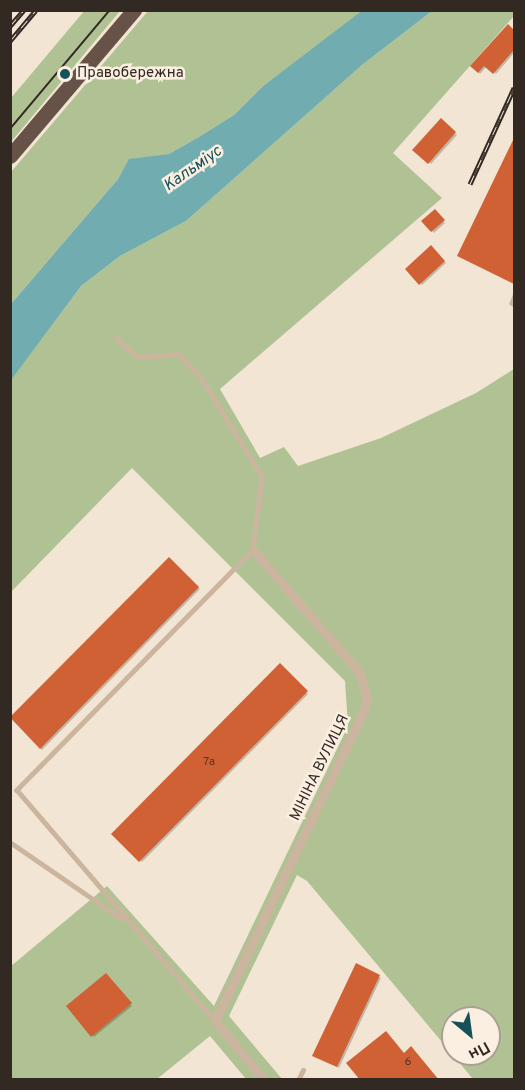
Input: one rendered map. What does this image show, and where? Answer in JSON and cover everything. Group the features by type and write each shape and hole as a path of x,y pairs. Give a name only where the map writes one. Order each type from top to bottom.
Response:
{"highway":[{"path":"10,156 134,10"}],"street":[{"name":"МІНІНА ВУЛИЦЯ","path":"215,1021 364,710 367,697 359,672 253,550"},
{"path":"215,1021 264,1080"}],"lane":[{"path":"116,338 136,357 178,354 200,376 262,476 253,550 17,790 128,923 215,1021"},
{"path":"10,842 128,923"},
{"path":"298,1080 303,1070"}],"green space":[{"path":"85,10 120,11 11,142 11,98"},
{"path":"148,11 363,11 263,86 234,115 169,154 129,160 118,179 11,304 11,172"},
{"path":"432,11 514,11 514,16 393,153 442,198 220,389 260,458 284,447 298,466 381,438 476,393 514,369 514,1079 473,1079 462,1066 501,1066 501,1006 441,1006 441,1041 307,881 297,875 229,1016 282,1079 246,1079 210,1036 157,1079 11,1079 11,966 107,886 214,1006 348,726 345,681 132,468 11,592 10,380 81,286 120,256 186,221 362,65"}],"water":[{"name":"Кальміус","path":"363,10 432,11 362,65 186,221 120,256 81,286 11,380 11,304 118,179 129,159 169,154 234,115 263,86"}],"building":[{"path":"508,24 514,30 514,50 493,74 484,66 478,73 470,66"},
{"path":"441,118 456,132 428,164 412,150"},
{"path":"514,138 514,284 457,256"},
{"path":"435,209 445,220 431,232 421,221"},
{"path":"431,245 445,261 419,285 405,269"},
{"path":"169,557 199,587 40,749 10,717"},
{"path":"280,663 308,691 139,862 111,834"},
{"path":"356,963 380,975 337,1067 312,1056"},
{"path":"106,973 132,1003 91,1037 66,1006"},
{"path":"386,1031 404,1053 411,1046 439,1080 360,1080 346,1063"}],"tram line":[{"path":"10,129 110,10"}],"railway":[{"path":"10,26 24,10"},
{"path":"10,41 36,10"},
{"path":"470,184 514,88"}],"place":[{"name":"Правобережна","path":"65,74"}]}
